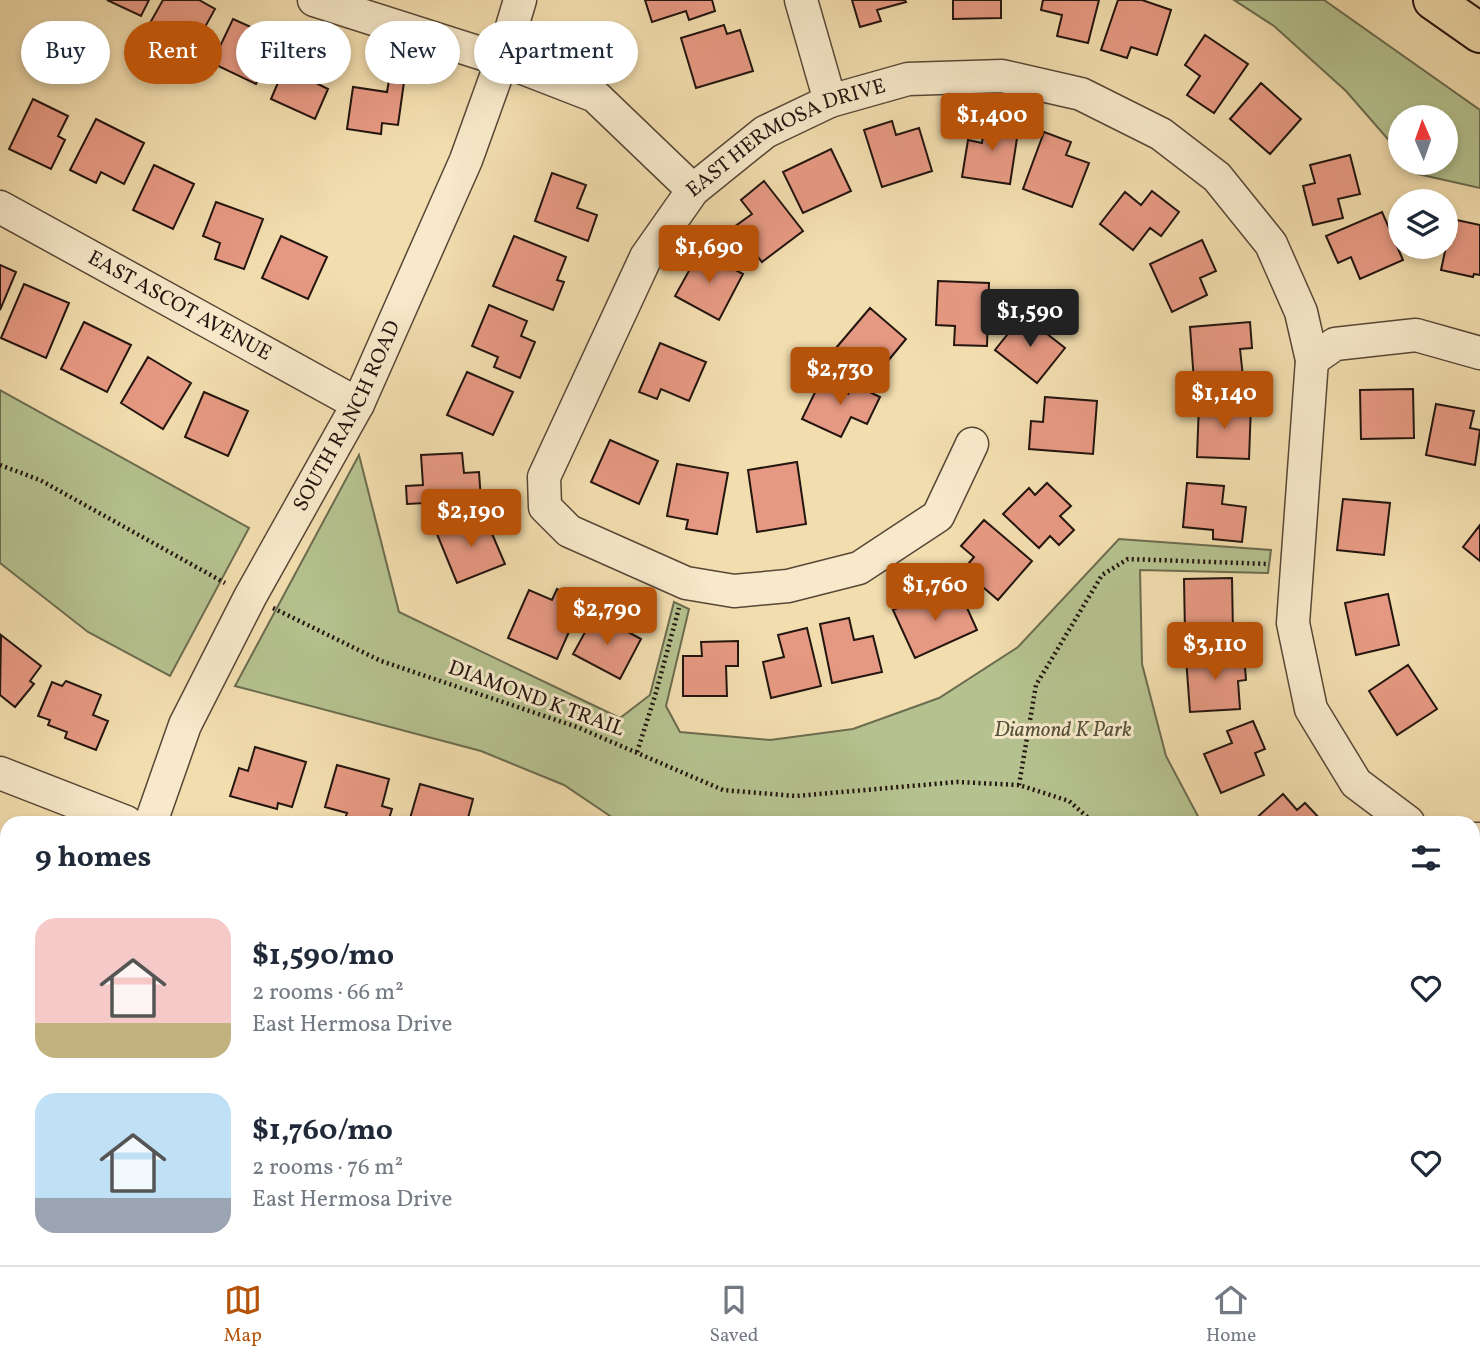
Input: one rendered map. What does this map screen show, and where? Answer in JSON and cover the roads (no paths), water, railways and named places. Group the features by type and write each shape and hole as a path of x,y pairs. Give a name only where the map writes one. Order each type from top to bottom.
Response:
{"main road":[{"path":"1433,0 1480,33"}],"street":[{"path":"314,0 474,51"},
{"name":"SOUTH RANCH ROAD","path":"514,21 520,0"},
{"path":"801,0 830,102"},
{"name":"EAST HERMOSA DRIVE","path":"972,444 938,516 859,568 788,586 734,591 686,583 569,531 545,506 544,477 646,257 693,190 765,132 830,102 908,79 1002,76 1081,94 1161,134 1217,177 1271,244 1301,312 1312,360 1293,622 1311,709 1356,783 1400,816"},
{"name":"SOUTH RANCH ROAD","path":"153,816 186,725 250,597 358,404 466,160 493,84"},
{"path":"563,84 594,96 693,190"},
{"name":"EAST ASCOT AVENUE","path":"0,207 358,404"},
{"path":"1312,360 1335,344 1416,335 1480,353"},
{"path":"0,773 110,816"}],"park label":[{"name":"Diamond K Park","path":"1063,730"}]}
